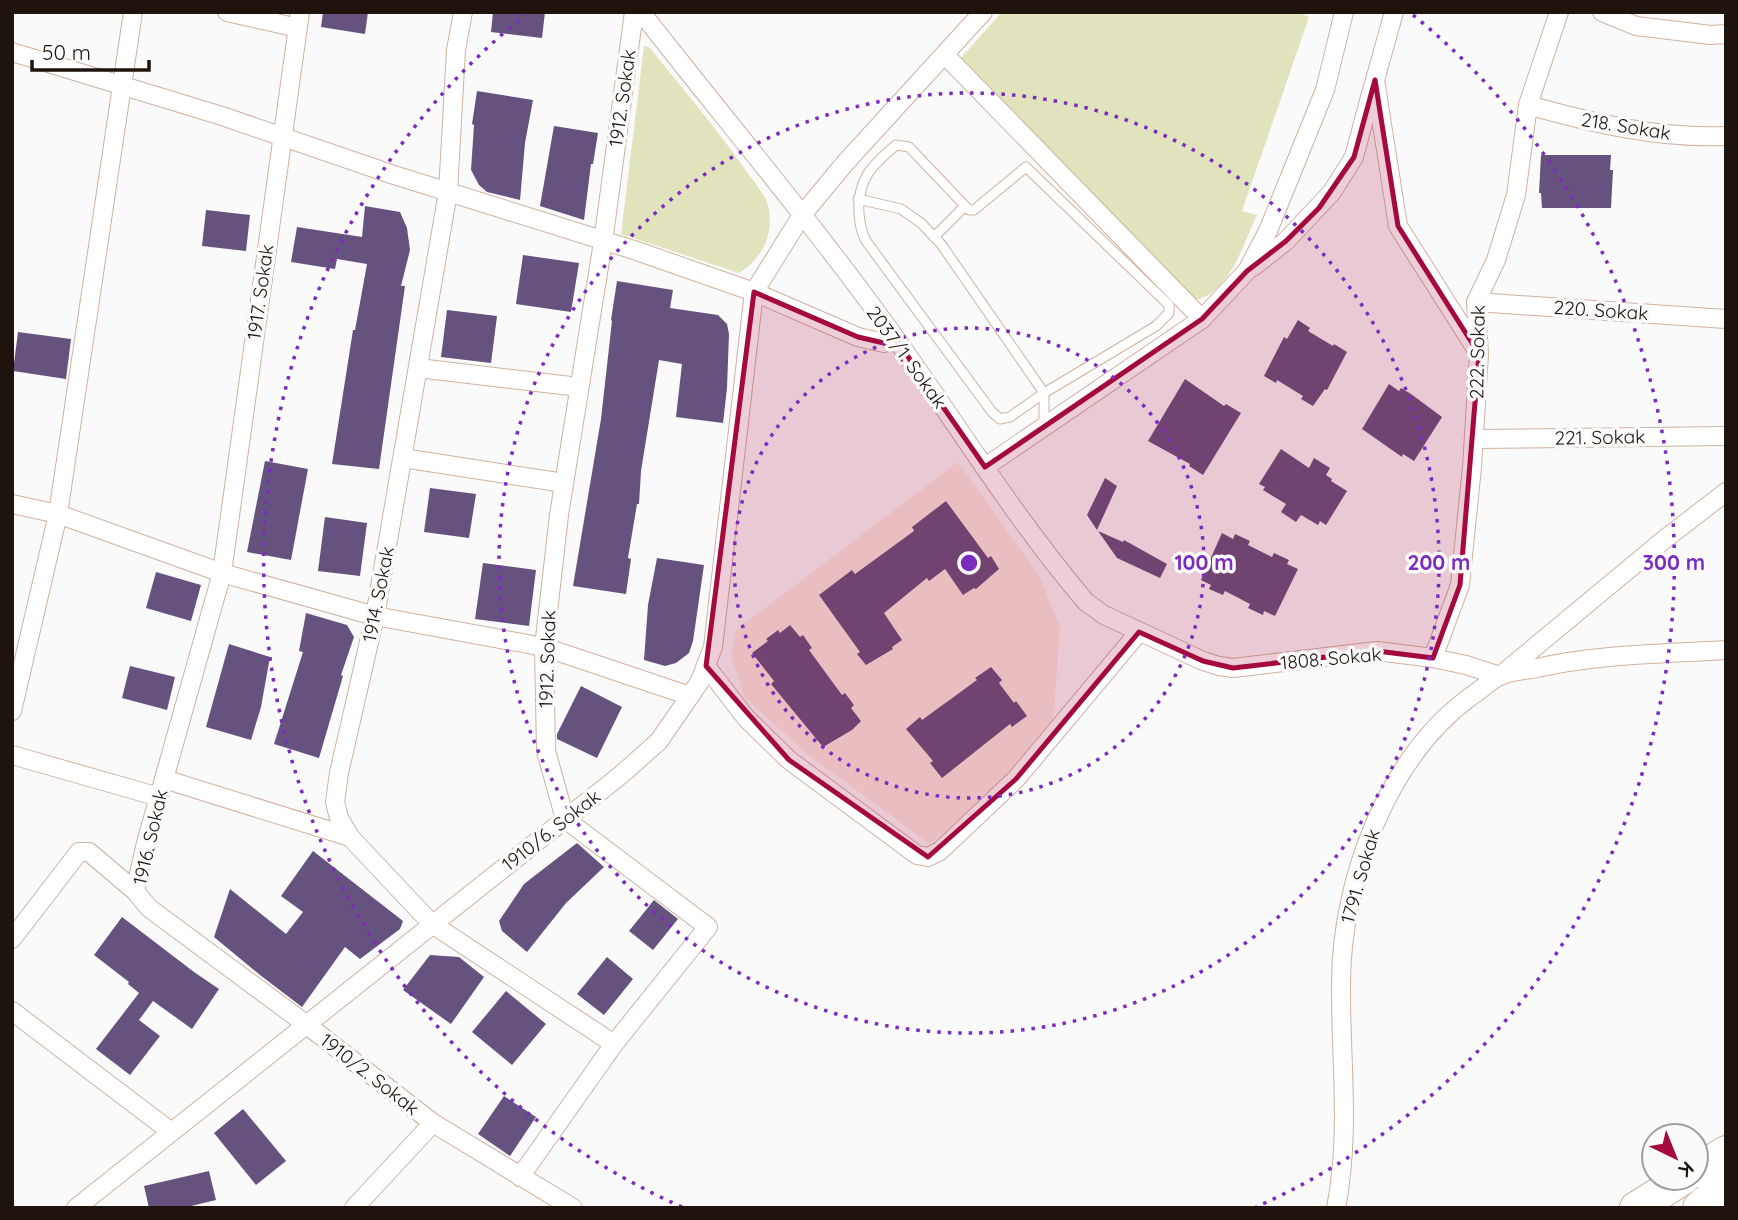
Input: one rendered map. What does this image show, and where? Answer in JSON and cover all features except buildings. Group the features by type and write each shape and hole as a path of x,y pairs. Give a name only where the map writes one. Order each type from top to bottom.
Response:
{"highway":[{"path":"1710,1162 1726,1152"},
{"path":"1699,1208 1726,1184"},
{"path":"1636,1208 1662,1192"}],"street":[{"path":"12,711 58,514 133,12"},
{"path":"227,12 299,20"},
{"name":"1914. Sokak","path":"463,12 456,50 448,191 375,616 335,802 339,818 350,836 432,925 614,1044"},
{"name":"1912. Sokak","path":"565,819 546,751 544,646 564,484 603,242 634,12"},
{"name":"2037/1. Sokak","path":"641,12 802,215 895,338 985,467 1086,602 1104,615 1203,661"},
{"path":"754,292 802,215 846,162 983,12"},
{"path":"1247,271 1268,231 1325,90 1343,12"},
{"path":"985,467 1202,319 1247,271 1286,241 1332,192 1354,157 1394,12"},
{"name":"222. Sokak","path":"1433,658 1460,585 1479,354 1476,302 1496,260 1516,195 1528,105 1559,12"},
{"path":"1602,12 1636,26 1710,35 1726,34"},
{"name":"1917. Sokak","path":"222,573 299,20"},
{"path":"12,52 635,250 754,292 858,337 884,343 895,338"},
{"path":"945,55 1202,319"},
{"path":"1375,80 1398,226 1479,354"},
{"name":"218. Sokak","path":"1528,105 1584,121 1643,131 1726,136"},
{"name":"1910/6. Sokak","path":"76,1208 622,774 659,741 690,696 713,647 754,292"},
{"name":"220. Sokak","path":"1476,302 1726,319"},
{"path":"418,368 579,387"},
{"name":"221. Sokak","path":"1474,439 1726,436"},
{"path":"403,458 564,484"},
{"name":"1791. Sokak","path":"1336,1208 1343,1165 1345,1123 1340,979 1344,932 1351,894 1378,814 1399,777 1451,711 1500,676 1726,492"},
{"path":"12,504 58,514 222,573 375,616 544,646 690,696"},
{"name":"1916. Sokak","path":"222,573 135,891 149,908 307,1025"},
{"path":"706,666 746,718 789,760 913,852 928,857 940,851 1017,779 1139,632"},
{"name":"1791. Sokak","path":"1500,676 1568,661 1726,650"},
{"name":"1808. Sokak","path":"1203,661 1233,668 1377,651 1433,658 1500,676"},
{"path":"12,755 159,797"},
{"path":"164,779 350,836"},
{"path":"520,1177 614,1044 708,927 565,819"},
{"path":"12,939 79,852 89,852 135,891"},
{"path":"12,1011 170,1131"},
{"name":"1910/2. Sokak","path":"307,1025 433,1123 573,1208"},
{"name":"1910/2. Sokak","path":"354,1208 433,1123"}],"lane":[{"path":"896,145 902,145 909,147 964,207 974,210 1026,167 1169,305 1169,313 1156,326 1044,393 1010,417 1000,419 866,241 861,230 858,199 863,178 896,145"},
{"path":"858,199 901,209 934,237 1044,393 1044,425"},
{"path":"934,237 964,207"}],"highlighted area":[{"path":"1375,80 1398,226 1479,354 1460,585 1433,658 1377,651 1233,668 1203,661 1139,632 1016,779 928,857 789,760 706,666 754,292 858,337 884,343 895,338 985,467 1202,319 1247,271 1286,241 1319,208 1354,157"}],"shaded area":[{"path":"958,462 1040,577 1060,627 1053,726 1017,769 930,844 811,757 745,698 731,656 736,630"}],"green space":[{"path":"1002,12 1297,12 1309,17 1242,211 1257,215 1233,267 1216,289 1205,297 1192,301 959,60"},
{"path":"644,46 650,48 712,125 768,204 770,219 764,246 754,261 739,273 621,234"}]}
